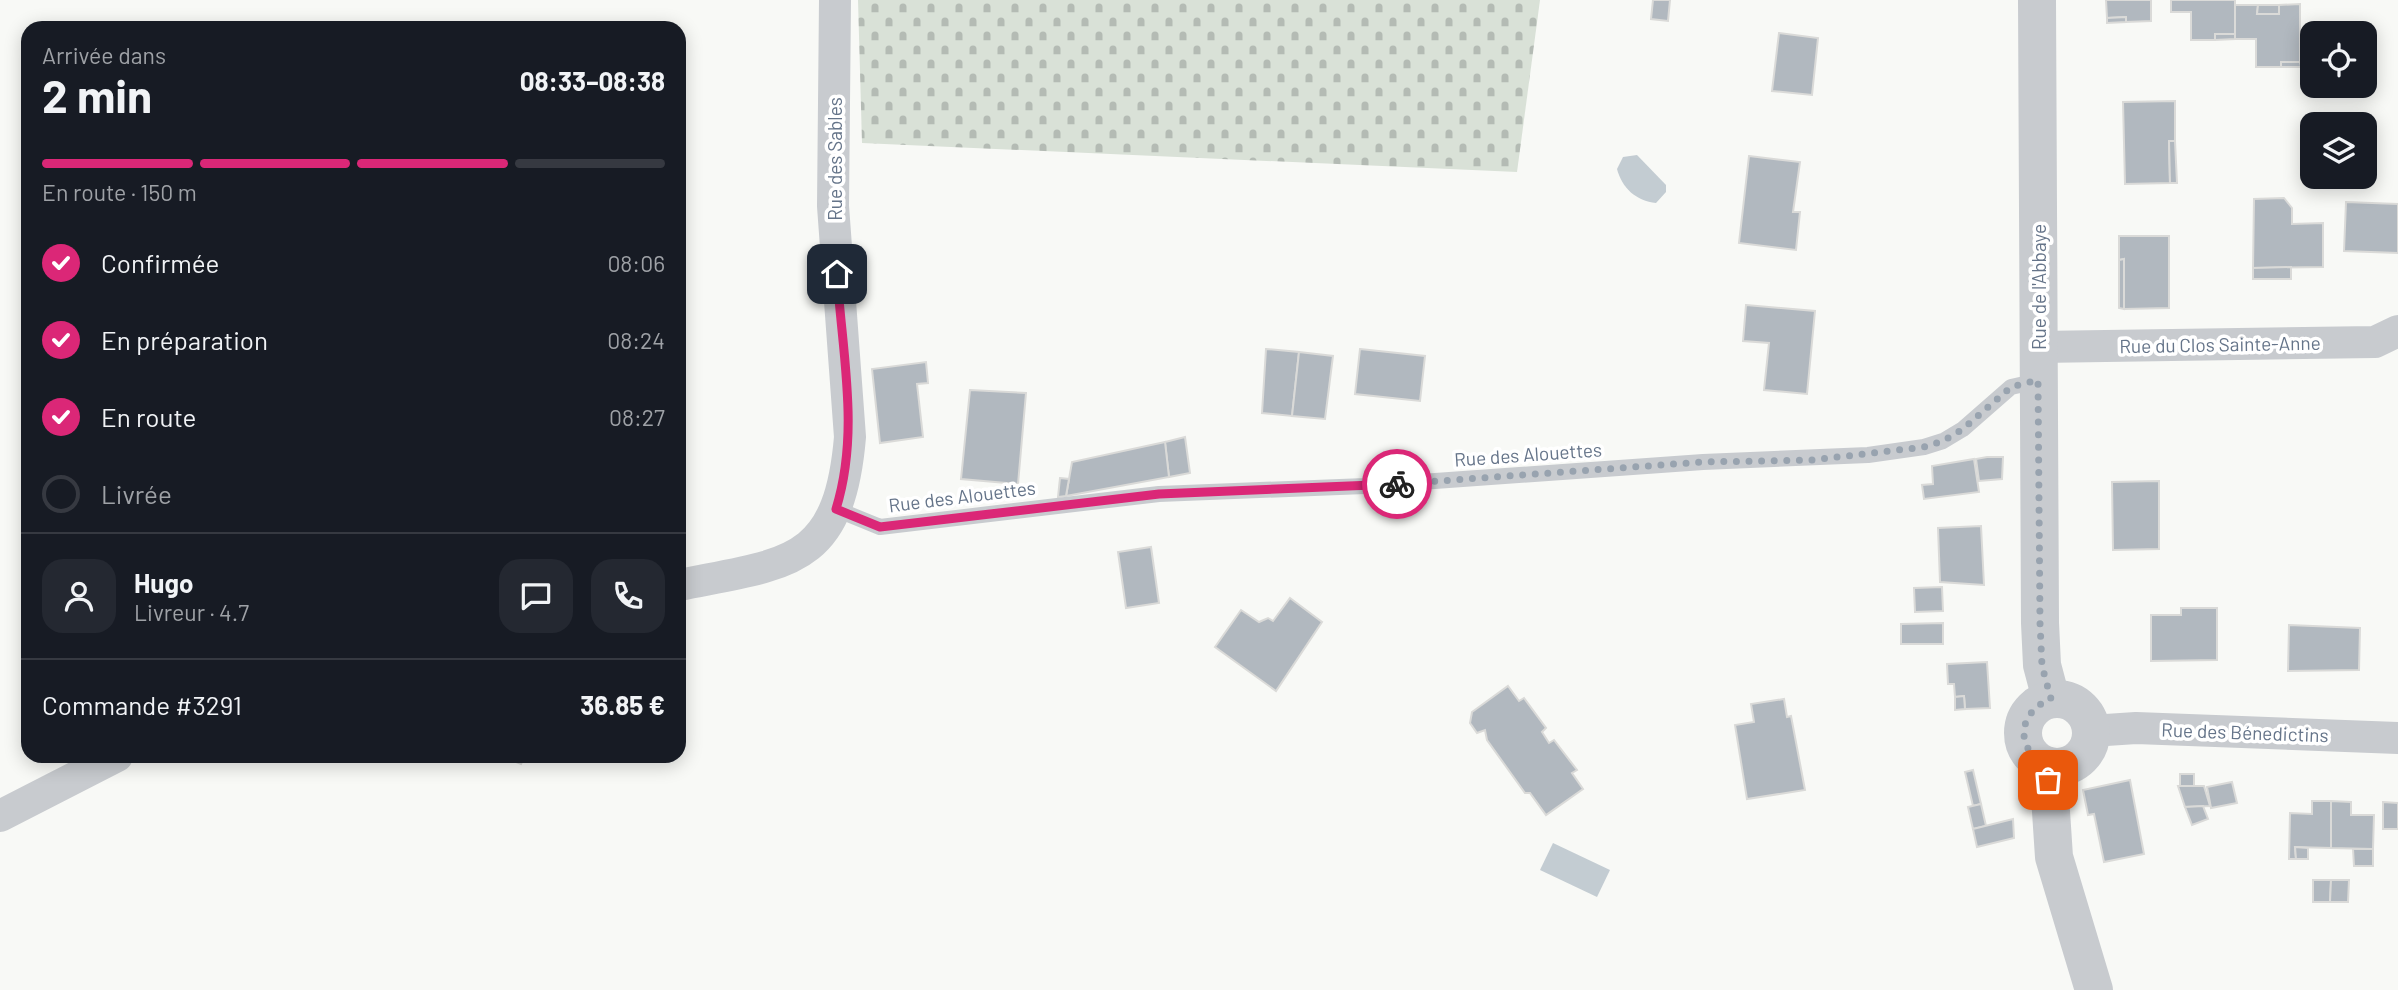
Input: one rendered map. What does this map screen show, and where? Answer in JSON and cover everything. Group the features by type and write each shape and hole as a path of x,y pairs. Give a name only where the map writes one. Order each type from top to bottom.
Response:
{"street":[{"name":"Rue des Sables","path":"686,584 778,565 814,544 836,509 847,474 850,437 833,206 835,0"},
{"name":"Rue de l'Abbaye","path":"2037,0 2040,623 2042,666 2051,699"},
{"name":"Rue du Clos Sainte-Anne","path":"2038,364 2237,344 2375,342 2398,331"},
{"path":"2060,698 2078,706 2089,721 2091,731 2090,744 2073,763 2060,767 2048,766 2036,760 2027,750 2023,738 2029,713 2039,704 2060,698"},
{"name":"Rue des Bénedictins","path":"2091,731 2136,728 2398,738"},
{"path":"0,816 103,763"},
{"path":"2048,766 2054,857 2094,990"}],"lane":[{"name":"Rue des Alouettes","path":"836,509 880,527 1159,494 1365,486 1703,462 1868,455 1924,447 1943,441 1963,429 2038,364"}],"green space":[{"path":"858,0 1540,0 1517,172 862,143"}],"shaded area":[{"path":"1637,155 1666,185 1666,192 1656,203 1636,196 1626,188 1619,176 1617,169 1623,157"},
{"path":"1553,843 1610,870 1597,897 1540,870"}],"building":[{"path":"1653,0 1670,0 1668,21 1651,19"},
{"path":"2106,0 2151,0 2151,21 2126,22 2126,17 2107,18"},
{"path":"2171,0 2235,0 2235,34 2215,34 2215,40 2191,40 2191,12 2171,12"},
{"path":"2300,4 2300,62 2281,62 2281,67 2256,67 2256,39 2235,39 2235,5 2258,5 2257,14 2279,14 2279,5"},
{"path":"2258,5 2279,5 2279,14 2257,14"},
{"path":"2126,17 2126,22 2107,23 2107,18"},
{"path":"1779,33 1818,38 1812,95 1772,91"},
{"path":"2215,34 2235,34 2235,39 2215,40"},
{"path":"2281,62 2300,62 2300,67 2281,67"},
{"path":"2175,101 2175,141 2169,141 2170,183 2125,184 2123,102"},
{"path":"2169,141 2175,141 2177,183 2170,183"},
{"path":"1749,156 1800,162 1793,212 1800,212 1796,250 1739,243"},
{"path":"2284,198 2292,208 2292,224 2323,223 2323,267 2253,268 2254,199"},
{"path":"2346,202 2398,204 2398,253 2344,251"},
{"path":"2119,236 2169,236 2169,308 2124,309 2124,259 2119,260"},
{"path":"2124,259 2124,309 2119,308 2119,260"},
{"path":"2291,267 2291,279 2253,279 2253,268"},
{"path":"1746,305 1815,311 1807,394 1764,390 1769,343 1743,341"},
{"path":"1266,349 1299,352 1292,416 1262,413"},
{"path":"1360,349 1425,356 1420,401 1355,394"},
{"path":"1299,352 1333,356 1325,419 1292,416"},
{"path":"926,362 928,383 917,384 923,437 880,443 872,369"},
{"path":"970,390 1026,393 1018,484 961,479"},
{"path":"1185,437 1190,473 1169,477 1165,442"},
{"path":"1165,442 1169,477 1066,496 1072,462"},
{"path":"2003,457 2002,479 1979,481 1976,459"},
{"path":"1974,459 1979,492 1924,499 1922,485 1933,484 1932,466"},
{"path":"1060,478 1069,479 1066,496 1058,497"},
{"path":"2159,481 2159,549 2113,550 2112,482"},
{"path":"1981,526 1984,585 1940,582 1938,528"},
{"path":"1151,547 1159,603 1126,608 1118,552"},
{"path":"1942,587 1943,611 1915,612 1914,588"},
{"path":"1290,598 1322,622 1276,691 1215,647 1241,610 1259,622 1268,618 1273,621"},
{"path":"2181,608 2217,608 2217,660 2151,661 2151,615 2181,615"},
{"path":"1943,623 1943,644 1901,644 1901,624"},
{"path":"2289,625 2360,628 2359,670 2288,671"},
{"path":"1987,662 1990,708 1965,709 1964,696 1955,697 1954,684 1948,684 1947,664"},
{"path":"1508,686 1519,701 1524,698 1546,728 1542,732 1549,743 1554,740 1577,770 1572,773 1583,789 1546,815 1530,793 1525,793 1487,740 1485,730 1477,733 1470,723 1472,712"},
{"path":"1964,696 1965,709 1955,710 1955,697"},
{"path":"1784,699 1787,717 1791,716 1805,790 1747,799 1735,725 1754,722 1751,704"},
{"path":"1973,770 1981,804 1973,806 1965,772"},
{"path":"2180,774 2194,774 2194,786 2180,786"},
{"path":"2130,780 2144,854 2104,862 2094,814 2088,815 2083,790"},
{"path":"2232,782 2237,803 2211,808 2207,787"},
{"path":"2178,786 2204,786 2210,806 2185,807"},
{"path":"2312,801 2331,801 2331,848 2295,847 2296,859 2289,859 2290,813 2312,814"},
{"path":"2331,801 2351,802 2351,815 2374,815 2373,849 2331,848"},
{"path":"2383,802 2398,803 2398,829 2383,829"},
{"path":"1981,804 1986,826 1973,829 1968,807"},
{"path":"2203,806 2208,819 2192,825 2185,807"},
{"path":"2013,819 2014,838 1977,847 1973,829"},
{"path":"2295,847 2308,848 2308,859 2296,859"},
{"path":"2353,849 2373,849 2373,866 2354,866"},
{"path":"2313,880 2331,880 2330,902 2313,902"},
{"path":"2331,880 2349,880 2348,902 2330,902"}],"way so far":[{"path":"1397,484 1703,462 1812,460 1924,447 1943,441 1963,429 2011,387 2038,380 2040,623 2042,666 2051,699 2039,704 2029,713 2023,738 2027,750 2036,760 2048,766 2048,780"}],"route":[{"path":"837,274 850,437 847,474 836,509 880,527 1159,494 1397,484"}]}
